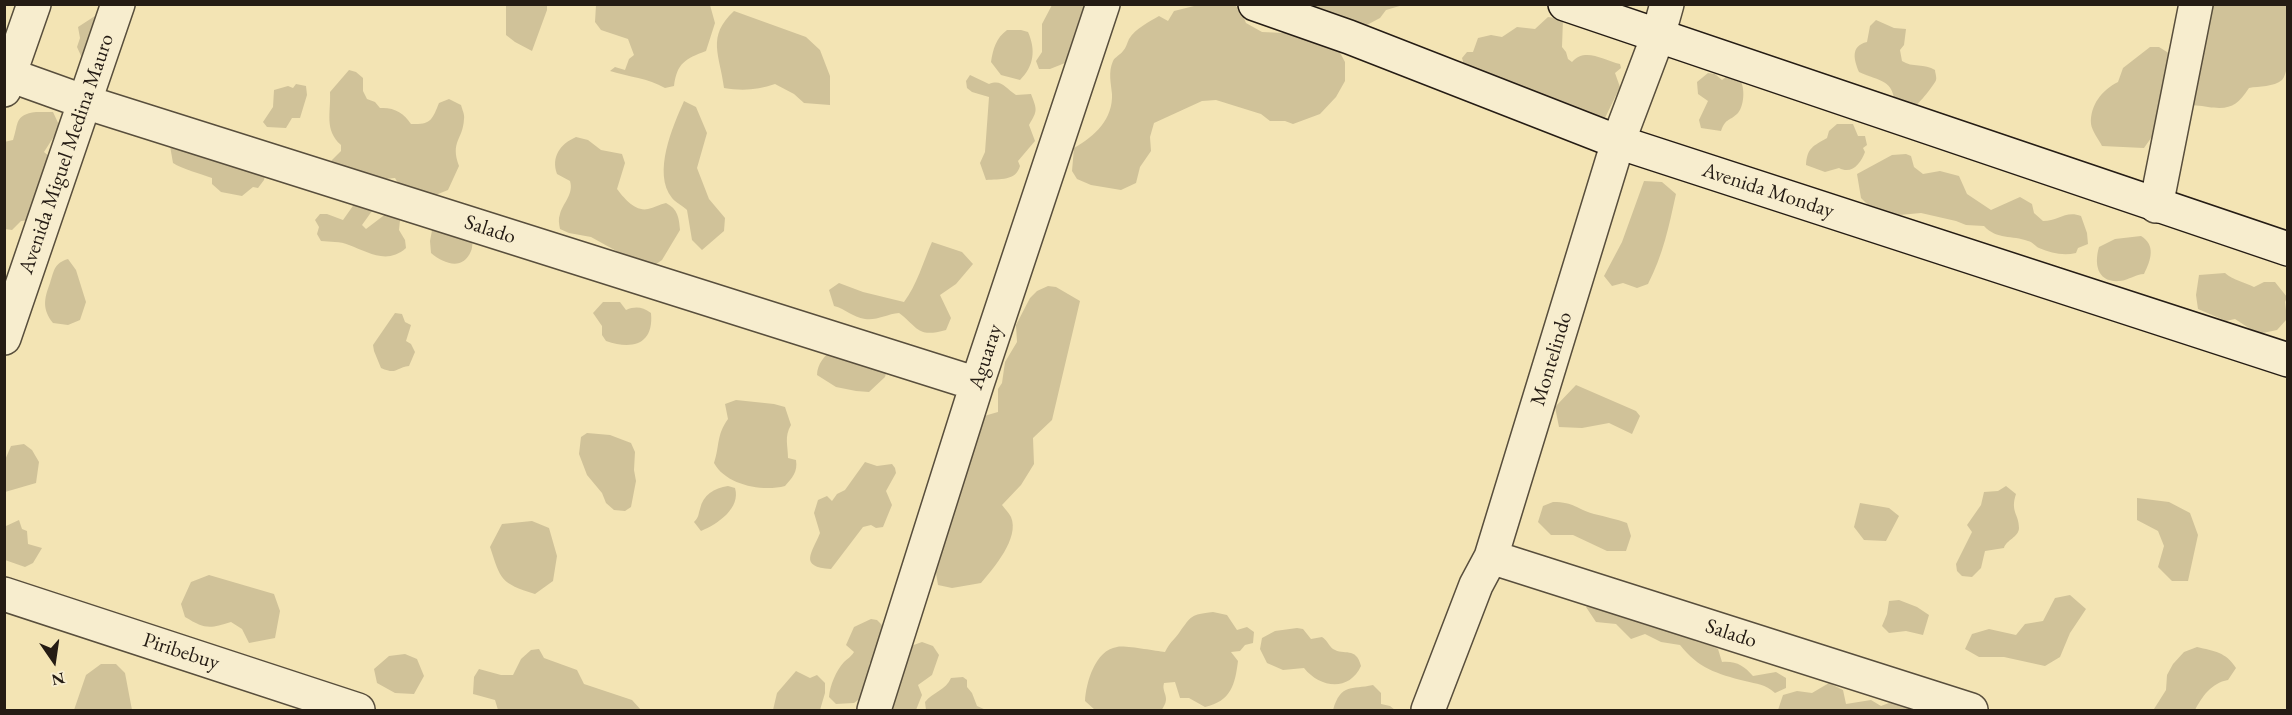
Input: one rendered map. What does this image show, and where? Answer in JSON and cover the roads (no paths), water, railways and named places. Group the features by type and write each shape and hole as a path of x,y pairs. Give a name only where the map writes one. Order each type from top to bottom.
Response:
{"street":[{"path":"6,79 34,4"},
{"name":"Avenida Miguel Medina Mauro","path":"4,338 118,4"},
{"name":"Aguaray","path":"874,711 977,384 1103,4"},
{"name":"Avenida Monday","path":"1255,4 1349,37 1618,142 2288,360"},
{"path":"1565,4 2288,249"},
{"name":"Montelindo","path":"1428,711 1476,585 1491,557 1618,142 1658,36 1667,4"},
{"path":"2156,206 2196,4"},
{"name":"Salado","path":"6,79 977,384"},
{"name":"Salado","path":"1491,557 1971,711"},
{"name":"Piribebuy","path":"4,594 358,711"}]}
